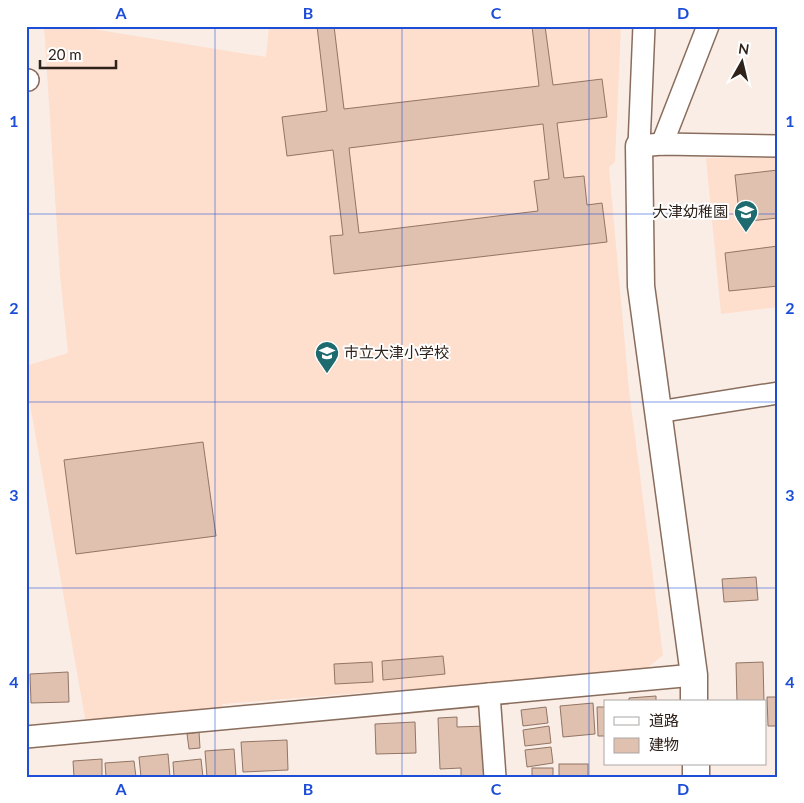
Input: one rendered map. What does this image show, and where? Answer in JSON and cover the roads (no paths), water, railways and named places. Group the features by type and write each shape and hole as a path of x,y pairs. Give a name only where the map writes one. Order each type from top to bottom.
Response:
{"street":[{"path":"644,26 650,145 641,286 694,675 694,700"},
{"path":"650,145 708,26"},
{"path":"650,145 778,146"},
{"path":"658,412 778,393"},
{"path":"26,737 694,675"},
{"path":"489,694 495,777"}],"place":[{"name":"大津幼稚園","path":"746,233"},
{"name":"市立大津小学校","path":"327,374"}]}
